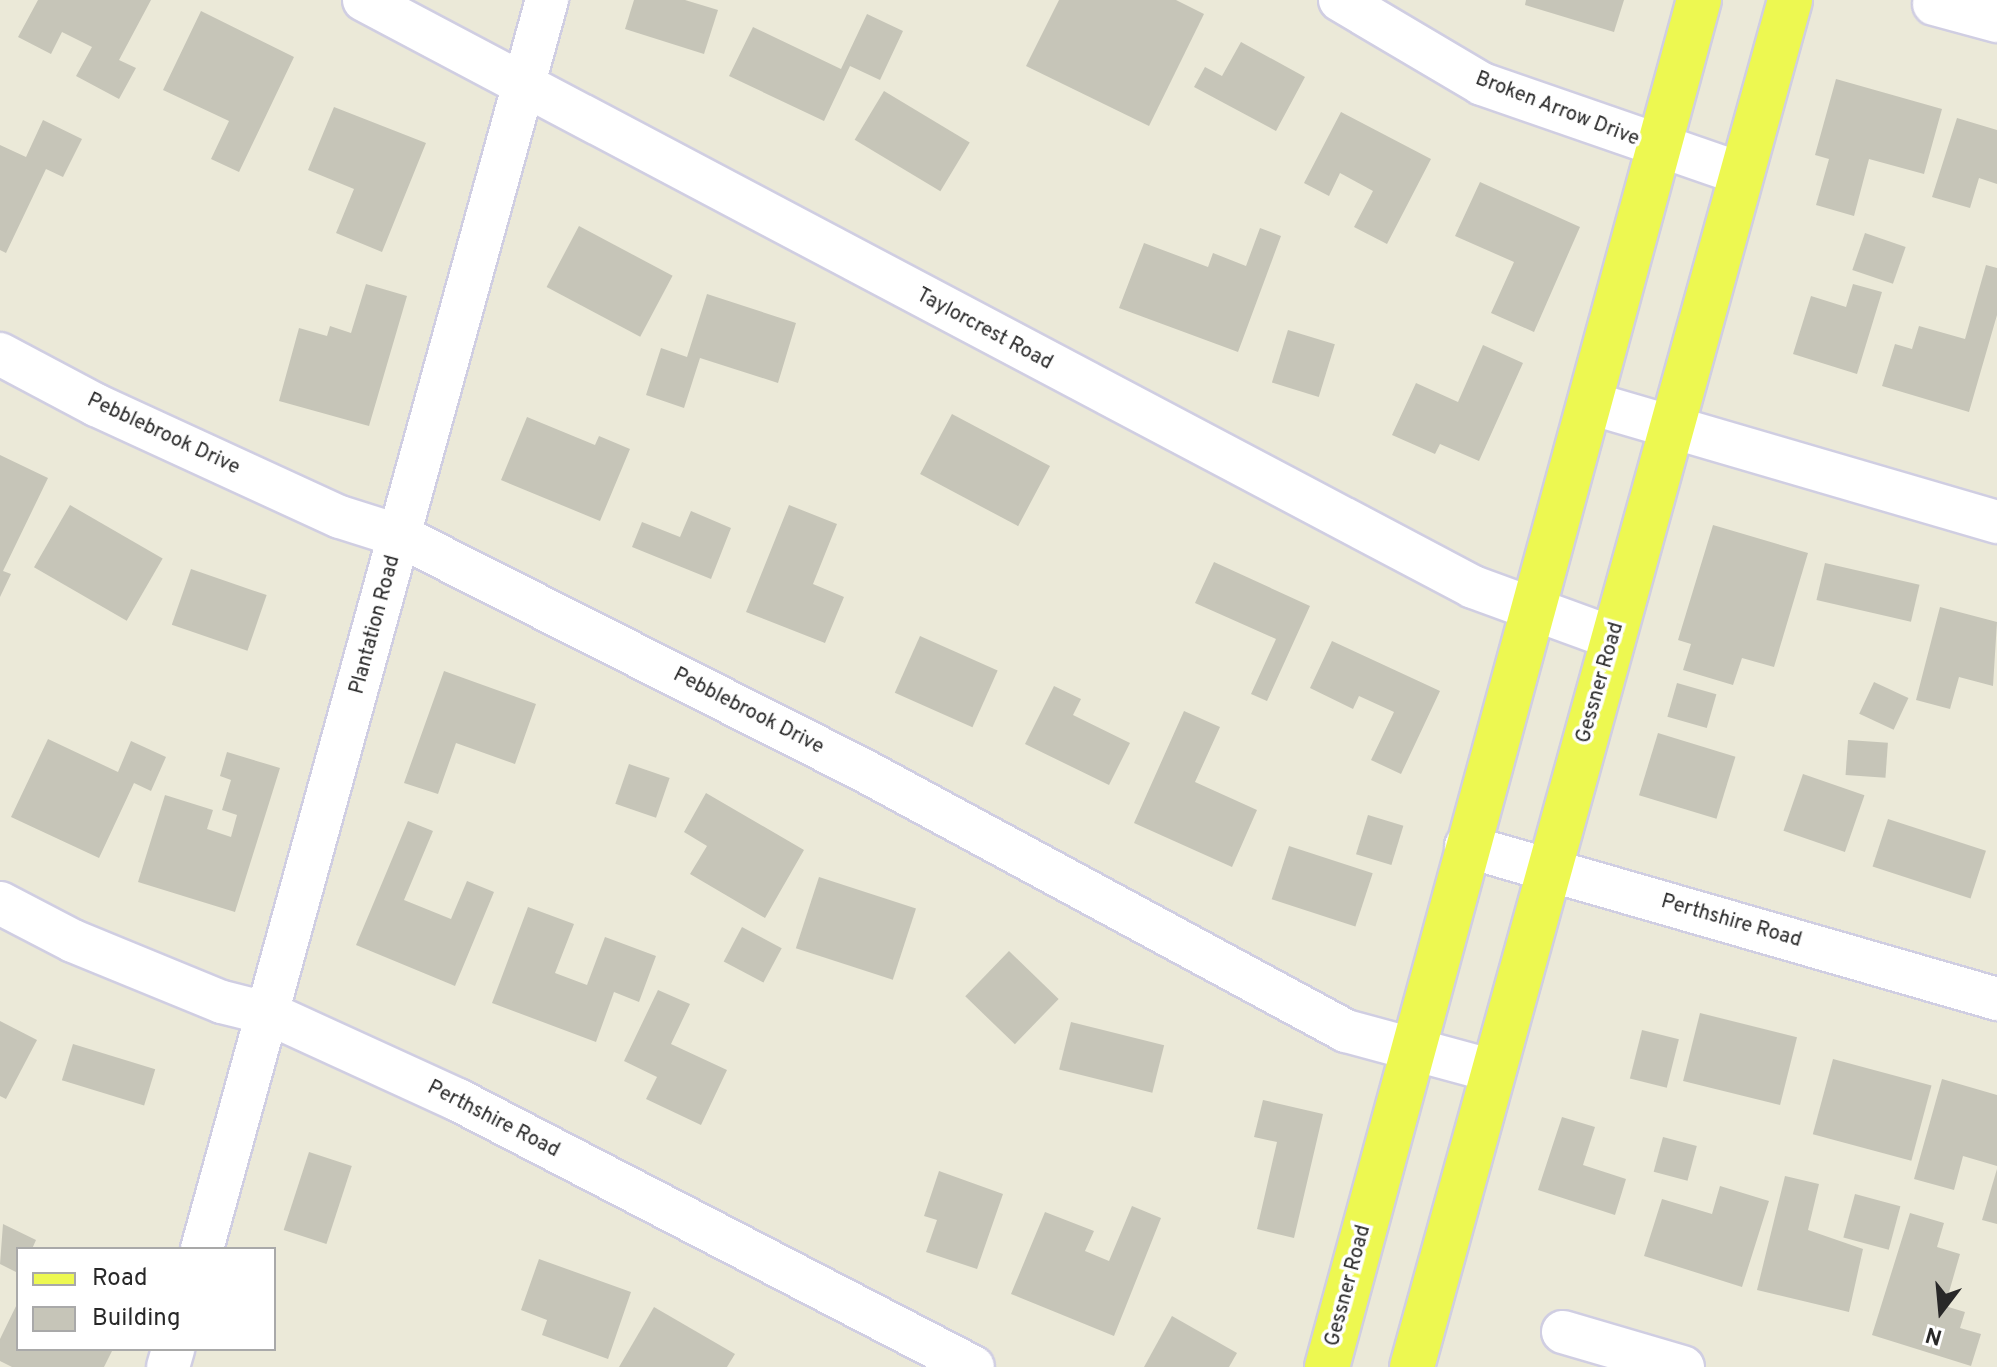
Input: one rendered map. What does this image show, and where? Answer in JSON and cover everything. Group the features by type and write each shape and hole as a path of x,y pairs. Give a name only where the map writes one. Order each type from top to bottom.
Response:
{"main road":[{"name":"Gessner Road","path":"1327,1367 1466,846 1699,0"},
{"name":"Gessner Road","path":"1412,1367 1790,0"}],"street":[{"name":"Taylorcrest Road","path":"364,0 523,88 1530,612 1613,638"},
{"name":"Plantation Road","path":"203,1247 270,1014 547,0"},
{"name":"Broken Arrow Drive","path":"1340,0 1482,84 1657,149 1742,174"},
{"path":"1934,4 1997,21"},
{"name":"Pebblebrook Drive","path":"0,354 124,419 340,517 400,536 863,770 1346,1031 1412,1052 1493,1071"},
{"path":"1590,403 1997,522"},
{"name":"Perthshire Road","path":"1466,846 1997,999"},
{"name":"Perthshire Road","path":"0,903 73,941 222,1002 270,1014 458,1100 973,1367"},
{"path":"1563,1332 1683,1367"}],"building":[{"path":"38,0 151,0 119,60 136,68 119,99 76,76 92,47 62,32 51,54 18,37"},
{"path":"634,0 685,0 718,10 704,54 625,29"},
{"path":"1059,0 1176,0 1204,14 1149,126 1026,66"},
{"path":"1526,0 1624,0 1614,32 1525,5"},
{"path":"201,11 294,57 239,172 211,159 229,121 163,90"},
{"path":"867,14 903,31 880,80 850,66 824,121 729,76 753,27 841,69"},
{"path":"1241,42 1305,77 1276,131 1194,87 1205,67 1222,76"},
{"path":"1836,79 1942,109 1924,174 1869,159 1854,216 1816,205 1829,159 1815,155"},
{"path":"884,91 970,143 940,191 855,140"},
{"path":"334,107 426,143 382,252 336,233 354,189 308,170"},
{"path":"1341,112 1431,159 1387,244 1354,227 1373,191 1340,173 1329,196 1304,183"},
{"path":"1957,118 1997,130 1997,184 1979,178 1970,208 1932,197"},
{"path":"43,120 82,139 63,177 46,169 6,253 0,250 0,145 26,157"},
{"path":"1480,182 1580,227 1534,332 1491,313 1514,262 1455,236"},
{"path":"579,226 673,276 640,337 547,287"},
{"path":"1260,228 1281,236 1238,352 1119,308 1144,243 1208,267 1213,253 1246,266"},
{"path":"1865,233 1906,247 1893,284 1852,270"},
{"path":"1986,265 1997,268 1997,315 1969,412 1882,386 1895,344 1912,349 1919,326 1965,339"},
{"path":"366,284 407,296 369,426 279,401 299,328 327,336 330,326 351,333"},
{"path":"1853,284 1882,292 1857,374 1793,354 1811,296 1846,307"},
{"path":"707,294 796,323 778,383 700,358 684,408 646,395 661,348 687,357"},
{"path":"1288,330 1335,344 1319,397 1272,383"},
{"path":"1483,345 1523,363 1479,461 1440,444 1435,454 1392,435 1416,383 1458,402"},
{"path":"952,414 1050,466 1018,526 920,474"},
{"path":"527,417 595,445 599,436 630,449 600,521 501,480"},
{"path":"0,455 48,478 3,571 11,574 0,597"},
{"path":"70,505 163,558 127,621 34,567"},
{"path":"789,505 837,524 813,584 844,597 825,643 746,612"},
{"path":"691,511 731,528 711,579 632,547 642,522 680,537"},
{"path":"1713,525 1808,553 1774,667 1742,658 1733,685 1683,670 1691,644 1678,640"},
{"path":"1214,562 1310,606 1267,701 1251,694 1276,639 1195,603"},
{"path":"1825,563 1920,585 1911,622 1816,600"},
{"path":"191,569 267,595 247,651 172,625"},
{"path":"1940,607 1997,622 1993,686 1959,677 1950,709 1916,700"},
{"path":"920,636 998,671 972,727 895,693"},
{"path":"1332,641 1440,691 1401,774 1371,760 1394,712 1359,696 1353,709 1310,688"},
{"path":"444,671 536,704 515,764 456,743 438,794 404,783"},
{"path":"1874,682 1908,698 1894,730 1859,714"},
{"path":"1677,683 1716,694 1707,728 1667,717"},
{"path":"1054,686 1081,699 1073,715 1130,743 1109,785 1025,744"},
{"path":"1184,711 1220,727 1195,782 1257,810 1232,867 1134,823"},
{"path":"1658,733 1735,757 1716,819 1639,795"},
{"path":"48,739 118,772 131,741 166,757 151,791 134,783 99,858 11,817"},
{"path":"1848,740 1888,743 1885,778 1846,775"},
{"path":"227,752 280,768 235,912 138,882 165,795 213,810 207,829 231,837 237,815 222,810 231,780 220,776"},
{"path":"629,764 670,778 656,818 615,804"},
{"path":"1803,774 1864,795 1845,852 1783,831"},
{"path":"706,793 804,850 765,918 690,874 707,846 684,832"},
{"path":"1368,815 1403,826 1391,865 1356,854"},
{"path":"1888,819 1986,851 1971,898 1873,867"},
{"path":"408,821 433,831 404,900 451,919 467,881 494,892 455,986 356,945"},
{"path":"1289,846 1373,873 1355,926 1272,899"},
{"path":"819,877 916,909 893,980 796,948"},
{"path":"528,907 574,924 555,973 587,985 605,937 656,956 639,1002 614,992 596,1042 492,1003"},
{"path":"742,927 782,948 763,983 724,961"},
{"path":"1009,951 1059,999 1015,1044 965,996"},
{"path":"658,990 690,1004 671,1044 727,1070 701,1125 646,1099 657,1077 624,1061"},
{"path":"1700,1013 1797,1037 1780,1105 1683,1081"},
{"path":"0,1021 37,1040 6,1099 0,1096"},
{"path":"1071,1022 1164,1045 1152,1093 1059,1070"},
{"path":"1642,1030 1679,1039 1667,1088 1630,1079"},
{"path":"73,1044 155,1069 144,1105 62,1080"},
{"path":"1833,1059 1932,1085 1911,1161 1813,1134"},
{"path":"1942,1079 1997,1095 1997,1166 1963,1156 1954,1190 1914,1179"},
{"path":"1263,1100 1323,1114 1294,1238 1257,1229 1277,1142 1254,1137"},
{"path":"1562,1117 1595,1127 1583,1165 1626,1179 1615,1215 1538,1190"},
{"path":"1663,1137 1697,1146 1687,1181 1654,1172"},
{"path":"309,1152 352,1166 326,1244 284,1230"},
{"path":"1997,1169 1997,1224 1982,1220"},
{"path":"939,1171 1003,1194 977,1269 926,1252 937,1220 924,1216"},
{"path":"1785,1176 1819,1184 1808,1230 1863,1249 1849,1312 1757,1290"},
{"path":"1720,1186 1769,1201 1742,1287 1644,1256 1662,1199 1712,1214"},
{"path":"1855,1194 1900,1206 1889,1250 1843,1237"},
{"path":"1132,1206 1161,1218 1114,1336 1011,1294 1045,1212 1094,1231 1085,1251 1109,1261"},
{"path":"1910,1213 1944,1223 1937,1247 1960,1254 1945,1306 1965,1312 1960,1328 1981,1334 1971,1366 1872,1335"},
{"path":"3,1224 36,1240 33,1247 16,1247 16,1272 0,1264"},
{"path":"539,1259 631,1292 608,1359 542,1335 547,1320 521,1310"},
{"path":"16,1306 16,1351 112,1351 104,1367 12,1367 0,1361 0,1339"},
{"path":"654,1307 735,1354 727,1367 619,1367"},
{"path":"1172,1316 1237,1353 1229,1367 1144,1367"}]}
